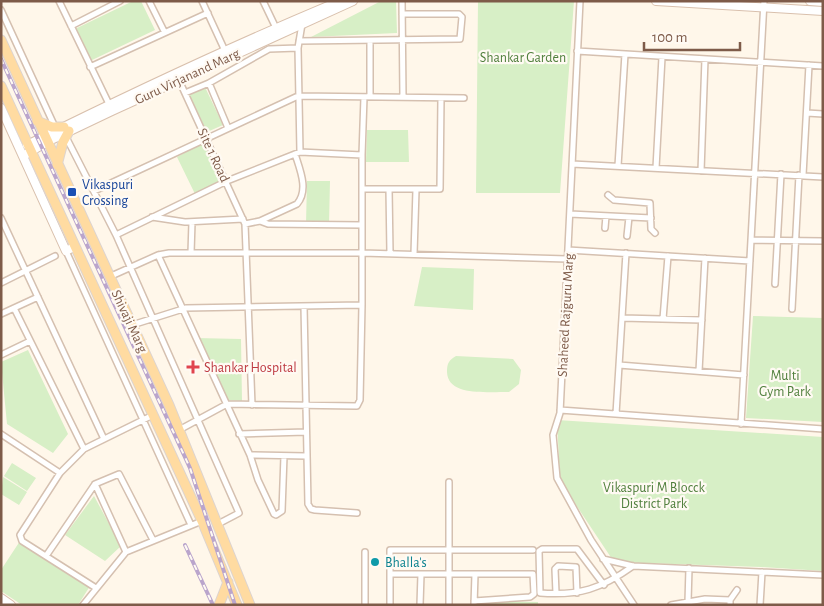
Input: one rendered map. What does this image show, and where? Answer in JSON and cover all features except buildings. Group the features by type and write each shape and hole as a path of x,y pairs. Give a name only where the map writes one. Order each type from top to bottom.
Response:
{"main road":[{"name":"Shivaji Marg","path":"1,40 179,430 250,605"},
{"name":"Shivaji Marg","path":"1,86 70,249 153,415 238,605"},
{"path":"37,120 64,130 57,165"},
{"path":"219,605 228,582"}],"street":[{"path":"59,1 109,104"},
{"path":"70,26 109,4 120,1"},
{"path":"149,1 164,31"},
{"path":"202,1 227,54"},
{"path":"263,1 276,28"},
{"name":"Guru Virjanand Marg","path":"227,54 276,28 340,1"},
{"name":"Guru Virjanand Marg","path":"27,151 45,139 177,77 353,1"},
{"path":"402,1 403,97"},
{"name":"Shaheed Rajguru Marg","path":"580,1 560,410 553,435 555,474 603,559 634,605"},
{"path":"656,1 764,4 823,11"},
{"path":"810,1 823,2"},
{"path":"741,424 764,4"},
{"path":"1,10 116,235 239,513 218,524"},
{"path":"90,67 164,31 208,13"},
{"path":"299,41 458,40 462,36 462,17 457,13 402,14"},
{"path":"260,221 300,201 303,186 298,153 298,48 302,24"},
{"path":"179,430 226,404 354,407 359,404 362,305 362,155 370,41"},
{"path":"185,93 209,83 269,49 298,48"},
{"path":"577,51 823,66"},
{"path":"618,166 626,54"},
{"path":"656,168 662,57"},
{"path":"701,171 704,59"},
{"path":"792,309 809,65"},
{"name":"Guru Virjanand Marg","path":"64,130 109,104 177,77"},
{"name":"Site 1 Road","path":"177,77 244,221"},
{"path":"209,83 228,128"},
{"path":"94,191 298,96 464,98"},
{"path":"362,188 437,190 441,187 441,98"},
{"path":"1,108 27,151"},
{"path":"806,113 823,114"},
{"path":"116,235 226,181 298,153 362,155"},
{"path":"572,164 823,177"},
{"path":"775,284 781,174"},
{"path":"389,189 390,254"},
{"path":"414,254 416,190"},
{"path":"608,195 614,200 650,203 651,228 655,233"},
{"path":"570,214 651,218"},
{"path":"605,228 606,216"},
{"path":"152,217 192,222 260,221 268,224 362,225"},
{"path":"627,236 628,217"},
{"path":"1,218 104,439"},
{"path":"244,221 252,405"},
{"path":"191,252 192,222"},
{"path":"751,240 823,241"},
{"path":"70,249 143,420 191,525"},
{"path":"568,250 750,261"},
{"path":"109,277 158,255 191,252 362,253 567,259"},
{"path":"616,414 626,253"},
{"path":"158,255 181,309 250,456 258,480 276,515 281,513 282,507 284,456"},
{"path":"2,280 55,256"},
{"path":"663,319 668,256"},
{"path":"699,371 705,258"},
{"path":"1,314 38,297"},
{"path":"132,325 181,309 248,306 362,305"},
{"path":"304,306 306,456 309,507 315,510 357,512"},
{"path":"14,308 84,450"},
{"path":"622,318 702,320"},
{"path":"1,355 30,341"},
{"path":"619,365 744,375"},
{"path":"560,410 823,429"},
{"path":"96,588 22,541 20,535 60,474 84,450 153,415"},
{"path":"239,434 306,432"},
{"path":"1,434 60,474"},
{"path":"250,456 306,456"},
{"path":"46,556 95,484 121,474 153,540"},
{"path":"449,482 449,605"},
{"path":"95,484 126,552"},
{"path":"82,605 126,552 202,522"},
{"path":"604,585 577,549 542,549 538,553 538,590 540,593 577,593 604,585 616,579 633,566"},
{"path":"390,605 390,550 533,550"},
{"path":"365,552 365,605"},
{"path":"603,559 633,566 823,575"},
{"path":"556,593 555,568 558,566 576,567 577,593"},
{"path":"688,602 689,568"},
{"path":"760,605 762,572"},
{"path":"390,574 421,574 450,574 475,574 533,574 534,594 530,597 474,603 475,574"},
{"path":"420,605 421,574"},
{"path":"671,605 696,600 730,603 737,590"},
{"path":"1,598 11,605"}],"green space":[{"path":"133,1 141,1 155,30 90,61 75,29"},
{"path":"381,1 396,1 397,33 311,37"},
{"name":"Shankar Garden","path":"478,1 574,1 560,193 476,193"},
{"path":"204,85 223,125 207,132 188,92"},
{"path":"367,130 408,130 409,162 366,162"},
{"path":"203,143 222,181 195,194 177,157"},
{"path":"307,181 330,181 329,224 306,224"},
{"path":"422,267 474,269 473,310 414,306"},
{"name":"Multi Gym Park","path":"753,316 823,318 823,422 746,418"},
{"path":"196,338 241,339 242,401 223,400"},
{"path":"28,350 68,434 53,453 7,424 1,362"},
{"path":"456,356 513,359 521,370 519,384 509,392 472,391 455,386 449,380 447,366"},
{"name":"Vikaspuri M Blocck District Park","path":"557,420 823,437 823,571 614,562 560,481"},
{"path":"12,463 36,478 27,491 4,476"},
{"path":"3,477 27,492 19,505 1,494"},
{"path":"94,496 121,546 105,561 65,535"},
{"path":"20,541 90,586 78,605 22,605 1,591 1,570"},
{"path":"482,601 538,602 538,605 482,605"}],"railway":[{"path":"1,59 190,468 235,605"},
{"path":"185,545 213,605"}],"place":[{"name":"Vikaspuri Crossing","path":"72,192"},
{"name":"Shankar Hospital","path":"193,367"},
{"name":"Bhalla's","path":"375,562"}]}
